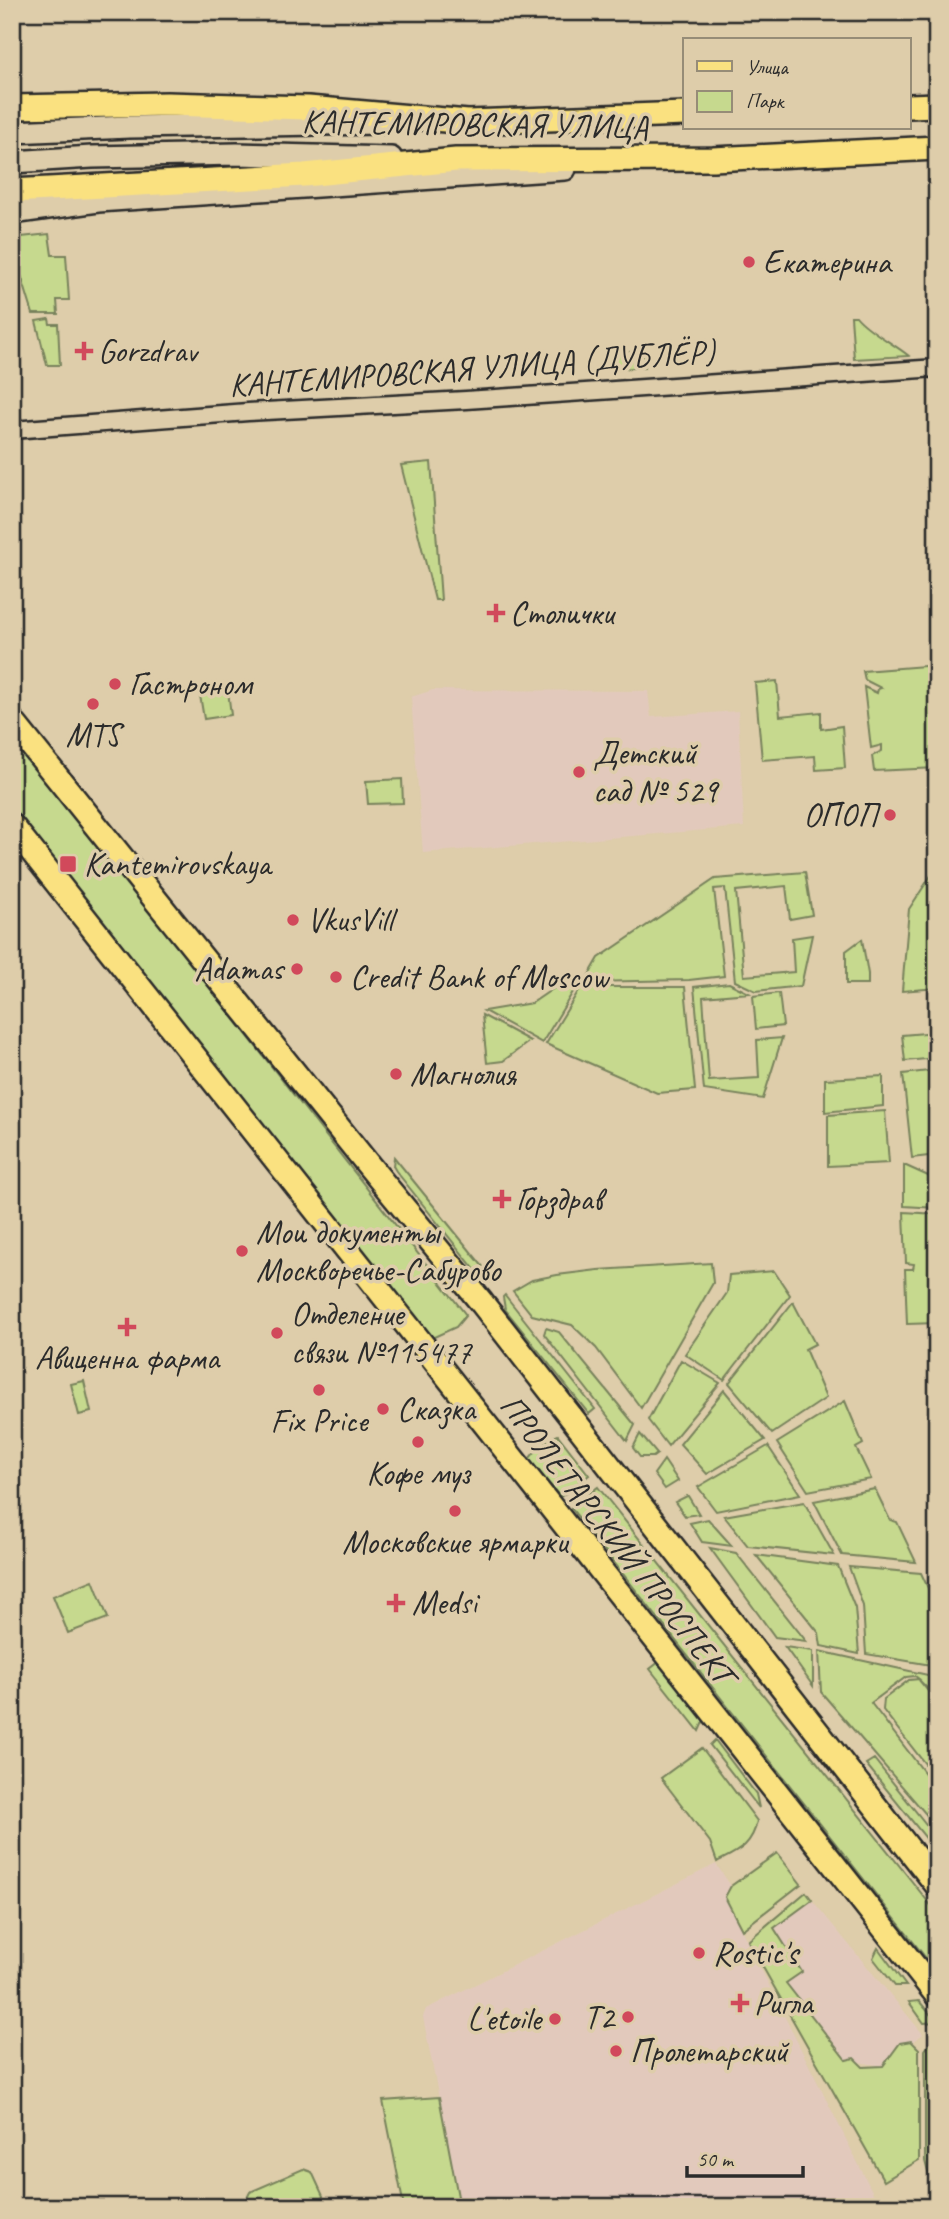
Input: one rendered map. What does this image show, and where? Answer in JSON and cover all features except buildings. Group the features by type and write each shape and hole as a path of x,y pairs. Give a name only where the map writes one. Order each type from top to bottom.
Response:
{"main road":[{"path":"12,107 167,104 308,108 468,122"},
{"path":"911,106 937,105"},
{"name":"КАНТЕМИРОВСКАЯ УЛИЦА","path":"12,132 129,127 468,122 683,114"},
{"name":"КАНТЕМИРОВСКАЯ УЛИЦА","path":"12,162 92,156 237,154 456,160 713,159 937,148"},
{"path":"12,213 98,201 713,159"},
{"path":"12,191 304,175 456,160"},
{"name":"ПРОЛЕТАРСКИЙ ПРОСПЕКТ","path":"12,721 482,1303 937,1885"},
{"name":"ПРОЛЕТАРСКИЙ ПРОСПЕКТ","path":"12,826 937,1995"}],"street":[{"name":"КАНТЕМИРОВСКАЯ УЛИЦА (ДУБЛЁР)","path":"12,430 247,412 937,368"}],"shaded area":[{"name":"Детский сад № 529","path":"433,690 648,691 651,717 738,711 744,827 423,853 411,697"},
{"name":"Пролетарский","path":"716,1864 731,1886 725,1897 880,2207 460,2207 423,2017 426,2009"},
{"path":"812,1900 923,2034 883,2066 846,2060 786,1983 774,1928"}],"green space":[{"path":"49,234 52,255 66,255 69,300 57,300 58,314 33,314 12,246 12,238"},
{"path":"851,316 856,316 867,327 909,356 854,359"},
{"path":"49,319 50,324 58,324 60,365 47,365 36,321"},
{"path":"644,351 645,367 608,370 606,354"},
{"path":"431,462 441,600 435,600 401,465"},
{"path":"937,665 937,768 874,771 872,756 882,751 882,745 871,748 864,687 877,693 881,688 865,680 863,671"},
{"path":"777,681 780,716 821,712 821,729 842,726 845,768 816,770 815,756 762,760 755,683"},
{"path":"228,691 231,715 204,719 200,695"},
{"path":"12,739 27,754 466,1315 456,1327 432,1338 12,806"},
{"path":"402,779 403,803 368,804 366,781"},
{"path":"805,872 812,915 790,919 786,886 736,891 744,976 794,972 792,938 812,935 801,986 756,991 735,981 725,888 714,889 724,976 689,980 585,982 599,958 715,879"},
{"path":"932,874 937,874 937,988 902,991 909,909"},
{"path":"862,939 868,984 846,984 846,951"},
{"path":"729,983 749,993 703,997 709,1081 759,1078 757,1040 782,1038 763,1099 704,1090 694,987"},
{"path":"557,986 576,987 542,1043 484,1011 532,1003"},
{"path":"581,987 685,987 695,1090 657,1093 546,1044"},
{"path":"779,993 783,1026 756,1029 753,996"},
{"path":"482,1015 530,1041 503,1061 487,1063"},
{"path":"937,1032 937,1058 905,1061 902,1035"},
{"path":"937,1070 937,1155 912,1158 903,1074"},
{"path":"883,1076 883,1106 825,1112 825,1079"},
{"path":"885,1111 889,1163 828,1166 828,1115"},
{"path":"394,1157 493,1279 490,1282 484,1281 396,1171 393,1166"},
{"path":"904,1165 937,1180 937,1208 904,1206"},
{"path":"904,1212 937,1214 937,1323 907,1324 905,1269 913,1269 914,1264 906,1263"},
{"path":"711,1263 713,1283 641,1408 596,1348 572,1325 532,1315 513,1291 532,1280 557,1275"},
{"path":"774,1271 790,1295 724,1380 685,1354 727,1293 729,1275"},
{"path":"505,1295 595,1409 589,1414 505,1309"},
{"path":"793,1302 815,1344 805,1349 826,1398 772,1434 729,1383"},
{"path":"546,1328 559,1332 635,1425 627,1441 544,1334"},
{"path":"681,1360 720,1383 668,1446 648,1420"},
{"path":"84,1381 91,1412 79,1415 71,1384"},
{"path":"724,1390 765,1440 707,1474 680,1444"},
{"path":"845,1401 863,1444 856,1448 871,1479 808,1491 777,1443"},
{"path":"640,1434 657,1454 653,1457 640,1457 633,1448"},
{"path":"558,1435 589,1475 560,1497 529,1459 543,1442"},
{"path":"768,1446 800,1494 716,1511 698,1487"},
{"path":"664,1460 678,1481 665,1489 654,1474"},
{"path":"598,1487 937,1913 937,1972 571,1508"},
{"path":"875,1489 890,1520 897,1522 916,1562 842,1555 814,1501"},
{"path":"688,1496 699,1514 685,1516 675,1502"},
{"path":"804,1502 834,1555 748,1546 724,1516"},
{"path":"708,1519 732,1546 702,1542 690,1523"},
{"path":"710,1548 736,1553 806,1641 775,1637"},
{"path":"756,1555 838,1566 855,1608 859,1654 821,1646 819,1633"},
{"path":"849,1567 921,1573 937,1607 937,1666 866,1654 863,1606"},
{"path":"93,1580 108,1618 68,1633 53,1596"},
{"path":"785,1647 813,1651 813,1686"},
{"path":"819,1651 937,1677 937,1683 929,1690 919,1680 937,1702 937,1775 933,1774 883,1710 884,1699 909,1680 919,1679 915,1676 906,1677 871,1703 937,1789 937,1827 821,1692"},
{"path":"659,1662 704,1720 699,1731 650,1669"},
{"path":"715,1740 756,1794 759,1808 710,1745"},
{"path":"702,1748 757,1821 748,1842 738,1851 717,1862 710,1842 661,1778"},
{"path":"874,1759 937,1838 937,1852 866,1764"},
{"path":"777,1853 801,1884 742,1930 725,1897 731,1886"},
{"path":"806,1892 812,1900 774,1928 802,1972 786,1983 846,2060 854,2058 863,2067 883,2066 900,2043 911,2041 919,2049 919,2160 884,2181 748,1941"},
{"path":"878,1948 906,1986 895,1986 873,1958"},
{"path":"919,2001 935,2022 924,2023 909,2002"},
{"path":"931,2042 937,2049 937,2187 925,2161 925,2050"},
{"path":"439,2097 460,2207 404,2207 383,2101"},
{"path":"303,2169 312,2172 323,2196 319,2206 248,2207 245,2202 250,2192"}],"place":[{"name":"Екатерина","path":"749,262"},
{"name":"Gorzdrav","path":"84,351"},
{"name":"Столички","path":"496,613"},
{"name":"Гастроном","path":"115,684"},
{"name":"MTS","path":"93,704"},
{"name":"Детский сад № 529","path":"579,772"},
{"name":"ОПОП","path":"890,815"},
{"name":"Kantemirovskaya","path":"68,864"},
{"name":"VkusVill","path":"293,920"},
{"name":"Adamas","path":"297,969"},
{"name":"Credit Bank of Moscow","path":"336,977"},
{"name":"Магнолия","path":"396,1074"},
{"name":"Горздрав","path":"502,1199"},
{"name":"Мои документы Москворечье-Сабурово","path":"242,1251"},
{"name":"Авиценна фарма","path":"127,1327"},
{"name":"Отделение связи №115477","path":"277,1333"},
{"name":"Fix Price","path":"319,1390"},
{"name":"Сказка","path":"383,1409"},
{"name":"Кофе муз","path":"418,1442"},
{"name":"Московские ярмарки","path":"455,1511"},
{"name":"Medsi","path":"396,1603"},
{"name":"Rostic's","path":"699,1953"},
{"name":"Ригла","path":"740,2003"},
{"name":"T2","path":"628,2017"},
{"name":"L'etoile","path":"555,2019"},
{"name":"Пролетарский","path":"616,2051"}]}
